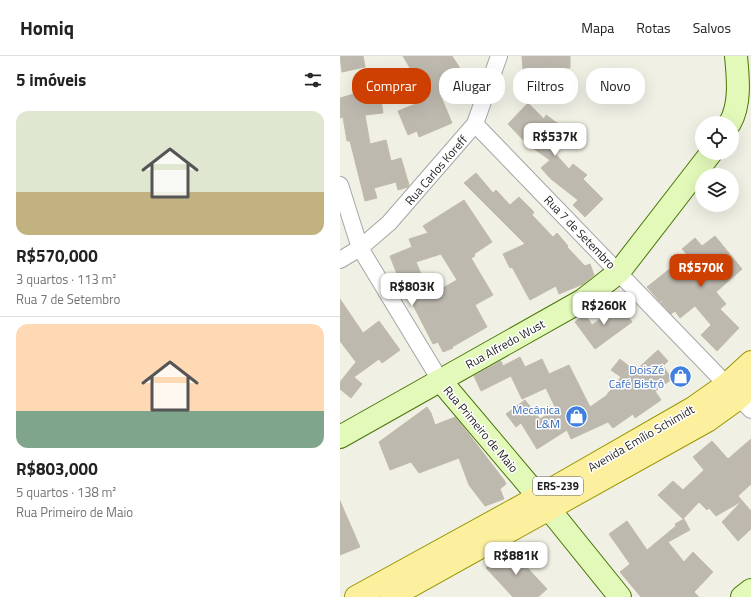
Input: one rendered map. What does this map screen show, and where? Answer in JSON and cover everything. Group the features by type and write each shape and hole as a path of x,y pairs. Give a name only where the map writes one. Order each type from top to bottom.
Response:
{"main road":[{"name":"Avenida Emílio Schimidt","path":"356,597 707,421 742,395 751,362"},
{"name":"Avenida Emílio Schimidt","path":"391,597 543,503"}],"street":[{"name":"Rua Carlos Koreff","path":"340,260 360,248 389,223 476,124 499,56"},
{"path":"733,116 737,99 738,73 736,56"},
{"name":"Rua 7 de Setembro","path":"476,124 619,272 742,395"},
{"name":"Rua Alfredo Wust","path":"340,437 583,300 619,272 706,160"},
{"name":"Rua Primeiro de Maio","path":"340,185 360,248 440,380 620,597"},
{"path":"742,597 751,590"}],"building":[{"path":"340,56 363,56 365,67 352,68 352,70 342,72"},
{"path":"403,56 452,56 460,68 439,68 439,104 444,104 452,123 419,137 417,131 408,135 398,111 416,104 431,104 431,68 410,68"},
{"path":"522,56 570,56 570,68 523,68"},
{"path":"352,95 352,104 382,104 383,113 365,115 370,144 386,140 391,161 401,158 409,185 408,187 398,190 396,182 374,188 377,198 365,201 350,141 347,141 343,117 340,118 340,98"},
{"path":"527,104 529,104 544,119 546,115 564,128 550,148 569,169 573,164 587,175 583,179 603,199 585,217 573,205 578,200 551,179 541,168 550,160 527,144 508,124"},
{"path":"476,173 493,193 496,190 510,205 519,197 534,212 532,215 553,237 557,233 568,246 567,247 585,266 590,264 594,275 583,284 559,294 556,286 530,300 503,254 525,244 464,183"},
{"path":"464,200 492,242 474,254 475,256 471,258 493,295 475,305 487,327 452,347 453,348 443,352 438,342 433,344 410,299 407,300 390,256 412,247 409,239 428,233 423,226","holes":["441,254 457,280 430,295 416,262"]},
{"path":"715,236 742,269 716,292 726,304 720,309 739,328 717,351 701,335 711,325 695,306 680,318 675,311 671,314 661,303 665,298 660,302 647,287 671,268 675,274 692,260 682,249 695,238 702,246"},
{"path":"340,299 363,333 379,321 400,350 382,363 379,359 354,377 362,384 351,398 340,389 340,382 356,362 340,341"},
{"path":"620,305 632,322 595,349 575,322 585,314 592,325"},
{"path":"658,350 668,361 663,366 672,379 655,391 661,400 635,418 633,414 613,428 608,422 571,439 567,430 537,449 521,423 516,427 506,414 525,400 540,419 556,409 546,388 522,399 511,376 481,391 474,376 501,361 503,366 520,357 525,367 542,359 549,374 569,365 590,407 606,396 621,377 611,370 620,359 635,371"},
{"path":"427,407 431,413 435,425 455,417 504,480 506,484 500,489 504,499 485,506 469,485 459,458 419,473 411,462 390,470 379,442"},
{"path":"751,439 751,484 738,496 751,511 751,529 738,541 722,522 742,501 716,516 709,508 707,510 699,502 683,519 658,495 673,481 683,490 704,470 693,457 712,441 728,459"},
{"path":"340,501 360,547 340,555"},
{"path":"684,519 690,530 668,542 684,562 693,552 713,572 694,592 699,597 641,597 620,572 630,564 609,534 627,521 647,550 676,526 675,524"},
{"path":"508,547 547,589 538,597 513,597 486,568"}],"place":[{"name":"DoisZé Café Bistrô","path":"680,376"},
{"name":"Mecânica L&M","path":"576,416"}]}
